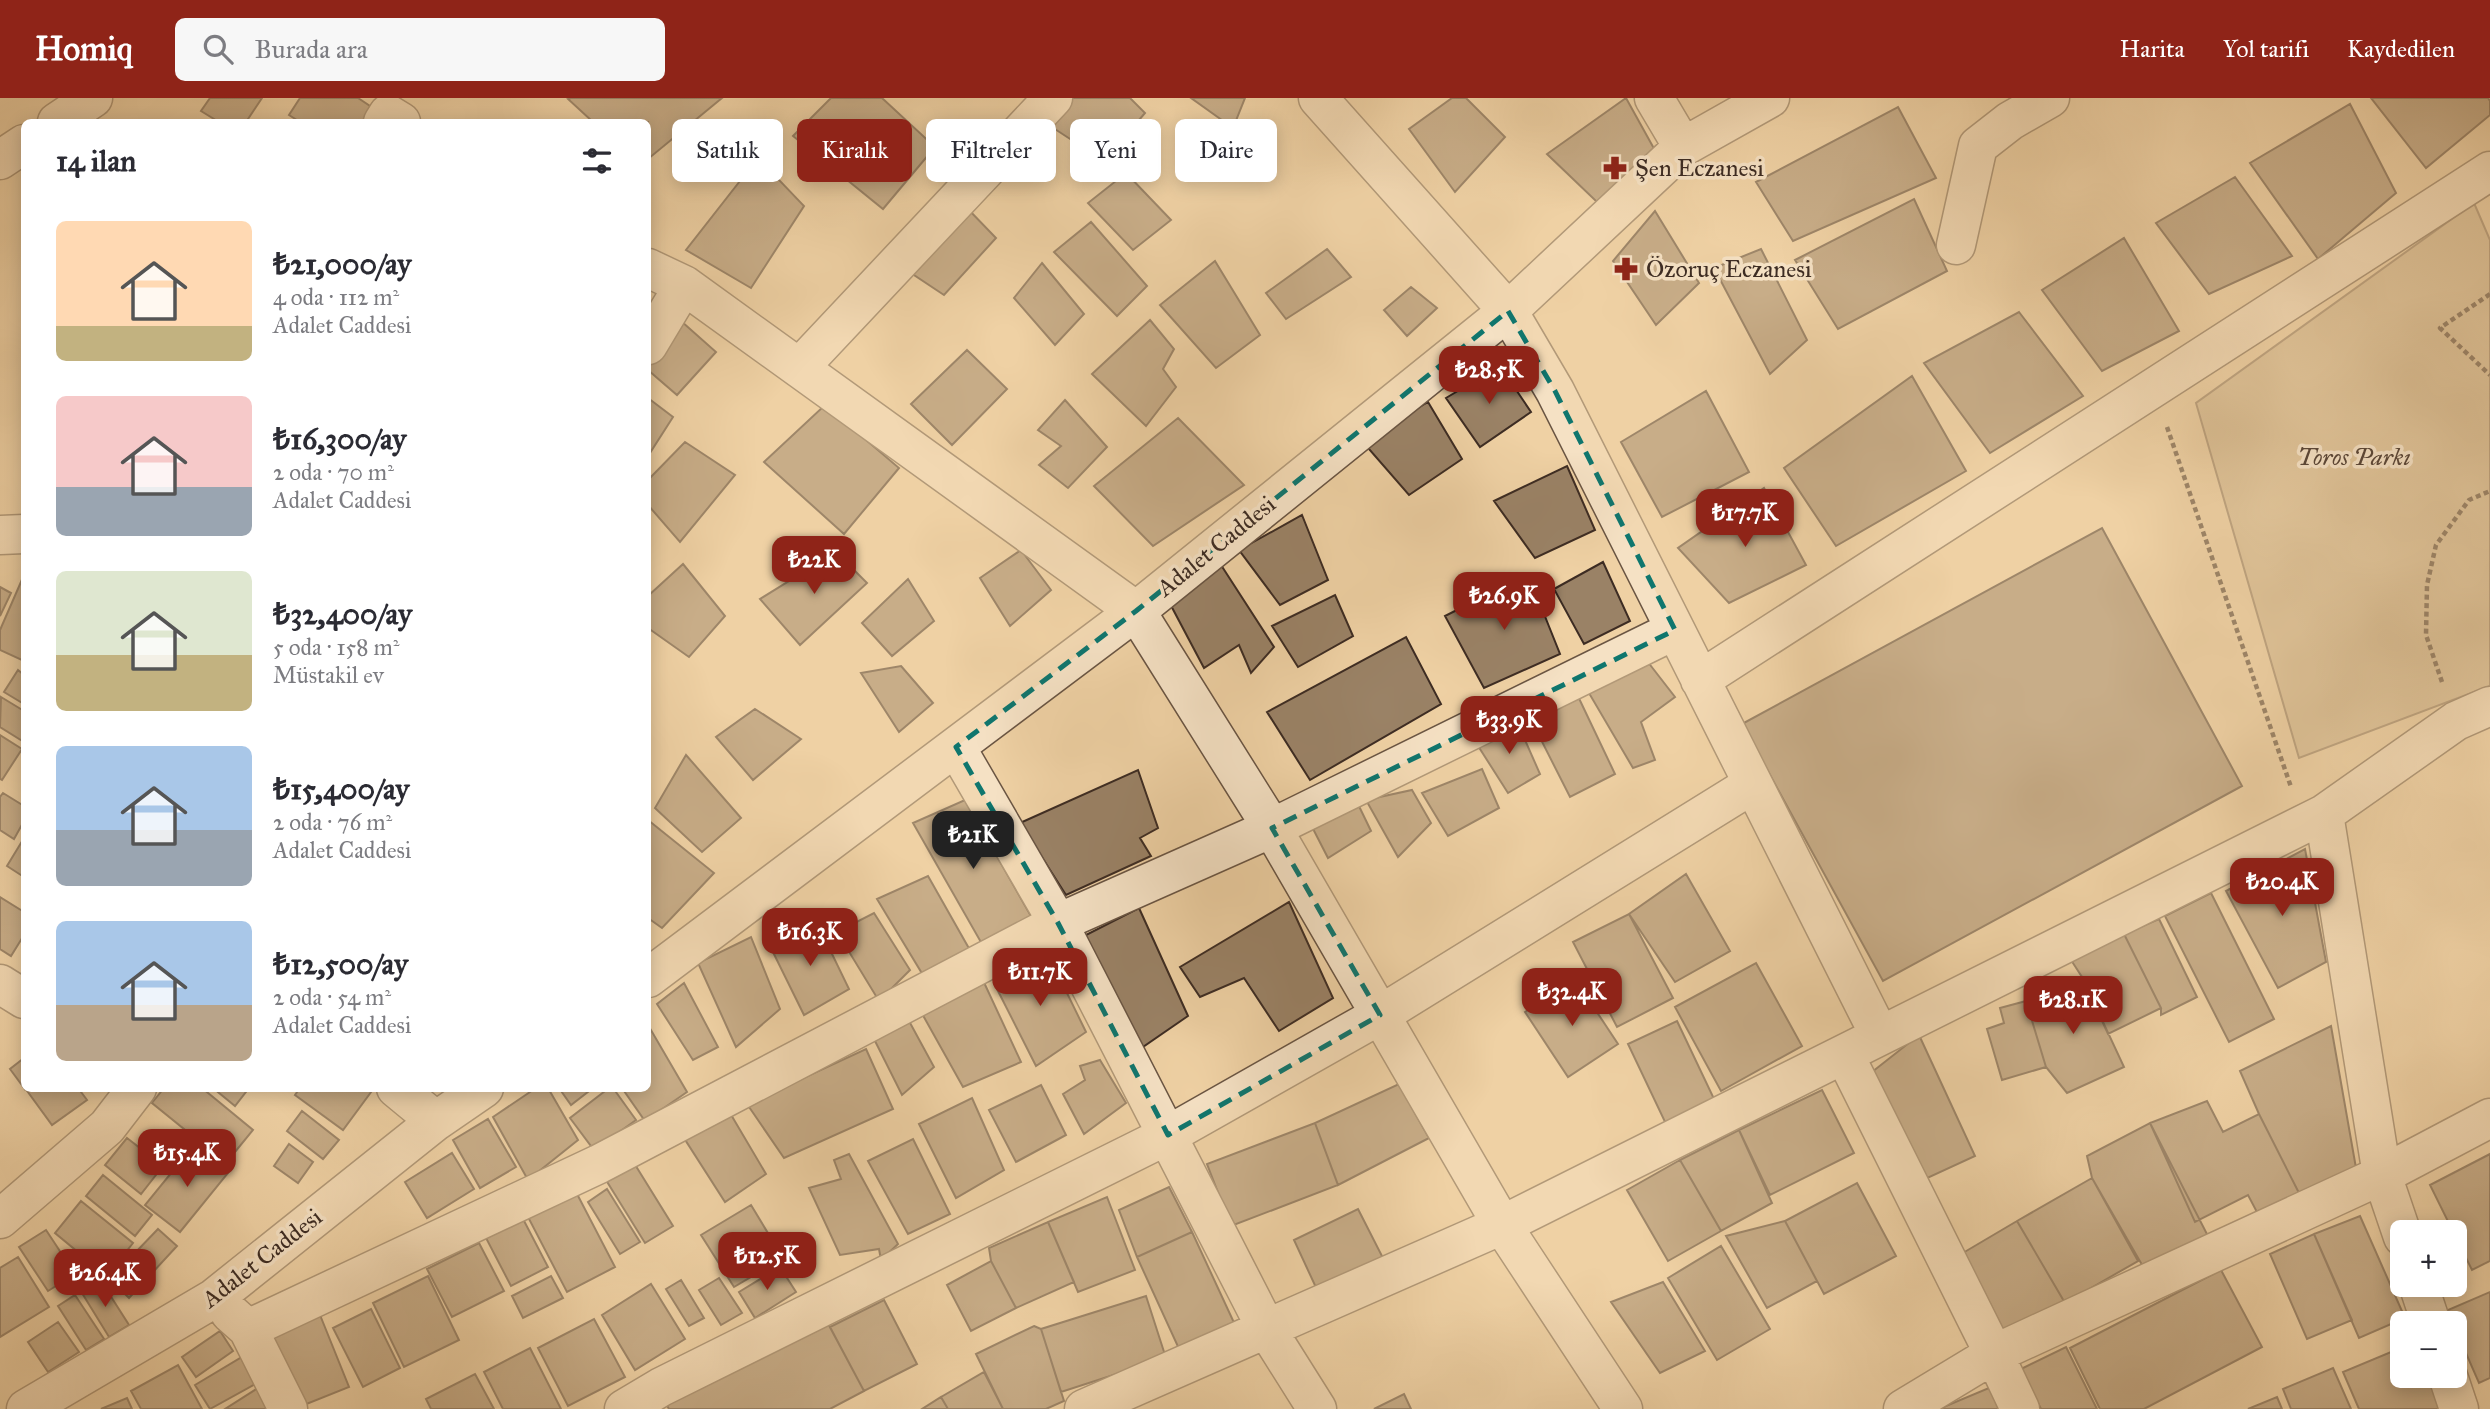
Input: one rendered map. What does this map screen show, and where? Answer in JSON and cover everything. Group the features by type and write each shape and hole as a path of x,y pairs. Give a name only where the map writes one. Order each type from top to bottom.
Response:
{"street":[{"path":"62,119 93,98"},
{"path":"799,368 1053,98"},
{"path":"1318,98 1508,311 1555,391 1880,1036"},
{"path":"1654,98 1683,147"},
{"name":"Adalet Caddesi","path":"655,962 956,747 1136,611 1508,311 1683,147 1770,98"},
{"path":"1956,244 1978,146 2010,121 2050,98"},
{"path":"0,160 21,146"},
{"path":"1700,680 2490,171"},
{"path":"651,269 684,285 1136,611 1272,828 1502,1225 1623,1409"},
{"path":"651,340 684,285"},
{"path":"0,535 21,534"},
{"path":"248,1329 599,1164 1058,923 1272,828 1675,630"},
{"path":"1084,1409 1502,1225 2314,819 2473,714"},
{"path":"956,747 1058,923 1266,1328 1317,1409"},
{"path":"624,1409 661,1387 1168,1135 1380,1015 1753,784"},
{"path":"2314,819 2382,1175 2397,1220"},
{"path":"0,984 21,997"},
{"path":"1844,1054 2020,1409"},
{"path":"401,1092 436,1121"},
{"name":"Adalet Caddesi","path":"26,1409 213,1298 436,1121 478,1092"},
{"path":"0,1219 107,1126 126,1093"},
{"path":"1903,1409 1994,1354 2382,1175 2490,1118"},
{"path":"213,1298 248,1329 288,1409"},
{"path":"2452,1388 2459,1409"},
{"path":"2471,1409 2490,1399"}],"path":[{"path":"2490,294 2440,328 2490,375"},
{"path":"2154,387 2314,819"},
{"path":"2473,714 2426,635 2427,585 2436,545 2469,500 2490,491"}],"highlighted area":[{"path":"1508,311 1555,391 1675,630 1272,828 1380,1015 1168,1135 1058,923 956,747 1136,611"}],"green space":[{"name":"Toros Parkı","path":"2474,203 2490,240 2490,686 2299,758 2196,403"}],"building":[{"path":"210,98 262,98 248,119 214,119 201,111"},
{"path":"300,98 358,98 373,108 365,119 295,119 289,115"},
{"path":"722,98 697,119 672,119 672,139 651,157 651,119 590,119 568,99"},
{"path":"831,98 882,98 905,119 810,119"},
{"path":"1071,98 1130,98 1145,113 1140,119 1070,119 1070,139 1056,130 1056,119 1047,119"},
{"path":"1191,98 1245,98 1237,119 1220,119"},
{"path":"1452,98 1466,98 1505,137 1455,192 1409,129"},
{"path":"1626,98 1657,154 1597,202 1547,154"},
{"path":"2371,98 2488,98 2490,115 2426,168"},
{"path":"2350,104 2396,193 2318,259 2250,163"},
{"path":"1898,107 1936,178 1793,241 1756,182"},
{"path":"912,126 926,139 926,158 912,174"},
{"path":"2235,177 2292,256 2209,294 2156,223"},
{"path":"739,182 781,182 804,206 751,288 686,250"},
{"path":"850,182 906,182 883,209"},
{"path":"1115,182 1135,182 1171,220 1133,250 1088,203"},
{"path":"1914,199 1947,271 1838,329 1795,260"},
{"path":"966,207 996,238 944,295 911,273"},
{"path":"1655,211 1699,283 1656,325 1613,261"},
{"path":"1091,222 1147,286 1117,316 1054,252"},
{"path":"2124,238 2179,331 2102,371 2042,290"},
{"path":"1327,249 1351,277 1286,319 1266,293"},
{"path":"1761,249 1807,340 1770,374 1714,268"},
{"path":"1215,261 1260,335 1216,368 1160,305"},
{"path":"1042,263 1084,314 1055,345 1014,298"},
{"path":"1411,287 1437,308 1407,336 1384,310"},
{"path":"2019,312 2083,396 1990,453 1924,363"},
{"path":"1150,320 1174,349 1163,369 1176,387 1146,426 1092,374"},
{"path":"681,321 716,352 677,395 651,373 651,354"},
{"path":"967,350 1007,389 952,445 911,404"},
{"path":"1500,366 1531,412 1480,447 1446,398"},
{"path":"1912,376 1966,471 1836,546 1784,468"},
{"path":"1706,391 1749,472 1662,517 1621,442"},
{"path":"651,400 673,417 651,451"},
{"path":"1065,400 1107,447 1068,488 1039,465 1061,446 1038,430"},
{"path":"1428,402 1462,459 1409,495 1362,441"},
{"path":"825,405 899,468 844,534 764,462"},
{"path":"1178,418 1244,485 1153,546 1094,486"},
{"path":"685,442 735,475 680,542 651,508 651,477"},
{"path":"1567,466 1595,530 1535,558 1494,501"},
{"path":"1764,488 1806,565 1729,603 1678,548"},
{"path":"1302,515 1328,580 1280,605 1239,550"},
{"path":"2102,528 2242,786 1883,981 1742,724"},
{"path":"1021,550 1051,590 1010,626 980,578"},
{"path":"836,552 867,583 800,645 760,599"},
{"path":"1603,562 1630,621 1584,644 1554,589"},
{"path":"683,564 725,616 689,657 651,630 651,593"},
{"path":"1221,565 1274,647 1251,673 1239,645 1204,668 1167,598"},
{"path":"1528,574 1560,654 1484,688 1445,616"},
{"path":"908,579 934,621 892,656 862,623"},
{"path":"21,582 21,660 0,650 0,630"},
{"path":"0,587 11,593 0,616"},
{"path":"1335,595 1353,636 1298,667 1272,626"},
{"path":"1406,637 1441,704 1310,780 1267,712"},
{"path":"1644,657 1675,697 1641,722 1655,760 1633,768 1586,688"},
{"path":"901,666 933,703 899,732 861,673"},
{"path":"18,670 21,672 21,702 4,692"},
{"path":"1575,690 1615,774 1570,797 1527,712"},
{"path":"1,697 21,709 21,740 0,727"},
{"path":"755,709 801,739 753,780 716,737"},
{"path":"1517,722 1540,774 1508,793 1473,738"},
{"path":"0,735 21,751 2,780"},
{"path":"686,755 741,818 702,852 655,808"},
{"path":"1482,769 1499,808 1448,836 1422,793"},
{"path":"1138,770 1158,828 1140,838 1151,856 1066,895 1020,823"},
{"path":"1412,790 1431,823 1398,857 1366,800"},
{"path":"3,793 21,804 21,826 14,839 0,830 0,797"},
{"path":"965,800 1032,918 982,944 913,823"},
{"path":"1356,800 1371,831 1328,858 1309,821"},
{"path":"651,822 714,873 662,928 651,920"},
{"path":"21,843 21,875 7,866"},
{"path":"2305,849 2326,962 2278,988 2226,891"},
{"path":"1686,874 1730,951 1675,982 1629,914"},
{"path":"928,876 971,952 926,980 877,899"},
{"path":"2211,893 2274,1019 2229,1042 2165,916"},
{"path":"0,897 21,910 21,940 11,956 0,949"},
{"path":"1289,902 1333,998 1279,1031 1244,978 1200,997 1180,967"},
{"path":"1139,908 1188,1016 1140,1049 1084,936"},
{"path":"874,913 910,970 879,1001 837,932"},
{"path":"1629,914 1673,998 1617,1027 1573,942"},
{"path":"2159,919 2197,997 2161,1015 2161,1008 2124,934"},
{"path":"818,925 849,989 804,1015 769,944"},
{"path":"2124,934 2161,1008 2108,1034 2082,977 2071,960"},
{"path":"751,937 780,1009 736,1047 698,963"},
{"path":"1046,950 1086,1032 1036,1066 994,983"},
{"path":"1756,963 1802,1046 1721,1091 1675,1007"},
{"path":"981,976 1021,1062 963,1087 920,1010"},
{"path":"2082,977 2124,1067 2067,1093 2046,1067 2026,1001"},
{"path":"1575,979 1618,1044 1568,1077 1525,1012"},
{"path":"684,983 718,1047 693,1060 657,1004"},
{"path":"2026,1001 2046,1067 2002,1080 1987,1029 2004,1023 2000,1008"},
{"path":"909,1021 934,1067 902,1095 873,1037"},
{"path":"1677,1021 1715,1101 1666,1124 1628,1044"},
{"path":"2331,1026 2356,1168 2300,1195 2240,1071"},
{"path":"651,1030 687,1092 645,1121 625,1092 651,1092"},
{"path":"1919,1035 1975,1156 1923,1180 1872,1072"},
{"path":"866,1049 893,1109 784,1158 747,1104"},
{"path":"21,1060 21,1084 10,1069"},
{"path":"1100,1060 1126,1103 1084,1134 1063,1094 1085,1080 1080,1066"},
{"path":"1399,1084 1429,1138 1338,1185 1315,1123"},
{"path":"1041,1085 1066,1135 1016,1162 989,1110"},
{"path":"1822,1090 1854,1153 1770,1195 1739,1130"},
{"path":"28,1092 81,1092 87,1100 52,1125"},
{"path":"161,1092 207,1092 253,1130 226,1163 152,1103"},
{"path":"218,1092 246,1092 235,1106"},
{"path":"297,1092 371,1092 343,1130 295,1095"},
{"path":"530,1092 550,1092 578,1140 528,1180 493,1117"},
{"path":"562,1092 588,1092 571,1105"},
{"path":"604,1092 616,1092 636,1120 594,1150 570,1118"},
{"path":"972,1098 1004,1170 956,1198 919,1124"},
{"path":"2207,1101 2223,1132 2259,1114 2300,1195 2259,1216 2248,1195 2195,1222 2150,1123"},
{"path":"302,1111 339,1140 323,1159 287,1131"},
{"path":"730,1113 766,1174 725,1202 684,1138"},
{"path":"488,1119 516,1167 480,1188 453,1140"},
{"path":"1315,1123 1338,1185 1231,1226 1207,1164"},
{"path":"2150,1123 2209,1238 2145,1270 2092,1178 2087,1156"},
{"path":"1739,1130 1772,1203 1721,1231 1680,1160"},
{"path":"127,1138 163,1166 141,1194 105,1165"},
{"path":"913,1139 950,1214 908,1234 868,1161"},
{"path":"289,1144 313,1162 298,1183 274,1166"},
{"path":"194,1145 228,1173 180,1232 145,1205"},
{"path":"452,1153 474,1189 427,1218 405,1182"},
{"path":"849,1154 898,1244 881,1260 879,1249 840,1255 809,1188 841,1179 834,1160"},
{"path":"2490,1154 2490,1261 2472,1270 2467,1260 2467,1220 2447,1220 2430,1185"},
{"path":"1680,1160 1721,1231 1668,1261 1627,1190"},
{"path":"634,1163 673,1226 645,1243 606,1180"},
{"path":"103,1175 152,1215 135,1236 86,1196"},
{"path":"2092,1178 2138,1261 2065,1303 2017,1221"},
{"path":"1857,1183 1896,1256 1824,1294 1785,1221"},
{"path":"1169,1187 1192,1232 1137,1257 1119,1210"},
{"path":"607,1189 640,1242 620,1254 588,1202"},
{"path":"576,1192 615,1267 567,1292 528,1217"},
{"path":"1107,1197 1135,1270 1078,1292 1048,1222"},
{"path":"81,1201 133,1243 107,1276 55,1233"},
{"path":"751,1205 783,1258 734,1287 701,1235"},
{"path":"1358,1209 1385,1262 1319,1294 1294,1240"},
{"path":"2360,1216 2390,1284 2390,1297 2396,1297 2402,1311 2390,1311 2390,1325 2359,1338 2314,1234"},
{"path":"522,1217 548,1267 511,1286 485,1236"},
{"path":"1785,1221 1817,1281 1767,1308 1726,1236"},
{"path":"2017,1221 2065,1303 1998,1342 1951,1260"},
{"path":"1048,1222 1074,1282 1016,1308 991,1261 989,1248"},
{"path":"158,1229 177,1246 129,1298 110,1279"},
{"path":"46,1230 75,1274 48,1291 19,1247"},
{"path":"1192,1232 1236,1327 1180,1351 1137,1257"},
{"path":"2314,1234 2352,1320 2307,1339 2270,1254"},
{"path":"479,1243 504,1291 452,1317 427,1269"},
{"path":"1721,1246 1770,1329 1717,1360 1668,1278"},
{"path":"18,1257 49,1307 0,1337 0,1268"},
{"path":"991,1261 1016,1308 971,1331 947,1285"},
{"path":"780,1267 796,1292 755,1318 739,1292"},
{"path":"2221,1270 2262,1347 2144,1409 2100,1409 2070,1348"},
{"path":"428,1276 459,1340 404,1367 373,1303"},
{"path":"551,1276 563,1298 523,1318 512,1296"},
{"path":"719,1278 742,1313 721,1325 699,1290"},
{"path":"681,1280 704,1318 689,1326 666,1289"},
{"path":"101,1281 129,1325 109,1337 82,1293"},
{"path":"1663,1282 1705,1351 1660,1373 1611,1302"},
{"path":"651,1284 685,1339 635,1370 602,1315"},
{"path":"2490,1292 2490,1378 2479,1383 2467,1356 2467,1311 2448,1310"},
{"path":"75,1295 104,1339 86,1350 58,1306"},
{"path":"1146,1296 1166,1358 1061,1392 1041,1329"},
{"path":"884,1300 917,1364 864,1391 830,1327"},
{"path":"371,1309 400,1368 363,1387 333,1328"},
{"path":"318,1310 349,1387 294,1409 262,1333"},
{"path":"825,1318 864,1391 830,1409 669,1409 665,1402"},
{"path":"594,1319 625,1377 568,1406 538,1348"},
{"path":"58,1322 79,1352 48,1372 28,1342"},
{"path":"1034,1326 1041,1329 1064,1401 1046,1409 1003,1409 976,1354"},
{"path":"220,1331 233,1351 196,1377 182,1357"},
{"path":"2066,1347 2097,1409 2041,1409 2021,1369"},
{"path":"530,1348 561,1409 503,1409 484,1372"},
{"path":"2390,1352 2390,1388 2435,1388 2443,1409 2359,1409 2343,1372"},
{"path":"242,1357 257,1383 210,1409 195,1385"},
{"path":"178,1365 202,1409 141,1409 131,1391"},
{"path":"2333,1368 2351,1409 2291,1409 2283,1389"},
{"path":"984,1372 1003,1409 948,1409 941,1397"},
{"path":"475,1374 494,1409 431,1409 426,1399"},
{"path":"1996,1385 2006,1409 1939,1409"},
{"path":"261,1386 268,1409 225,1409"},
{"path":"1404,1394 1411,1409 1374,1409"},
{"path":"941,1397 948,1409 922,1409"},
{"path":"2277,1397 2282,1409 2248,1409"},
{"path":"127,1398 132,1409 101,1409"}],"place":[{"name":"Şen Eczanesi","path":"1615,168"},
{"name":"Özoruç Eczanesi","path":"1626,269"}]}
